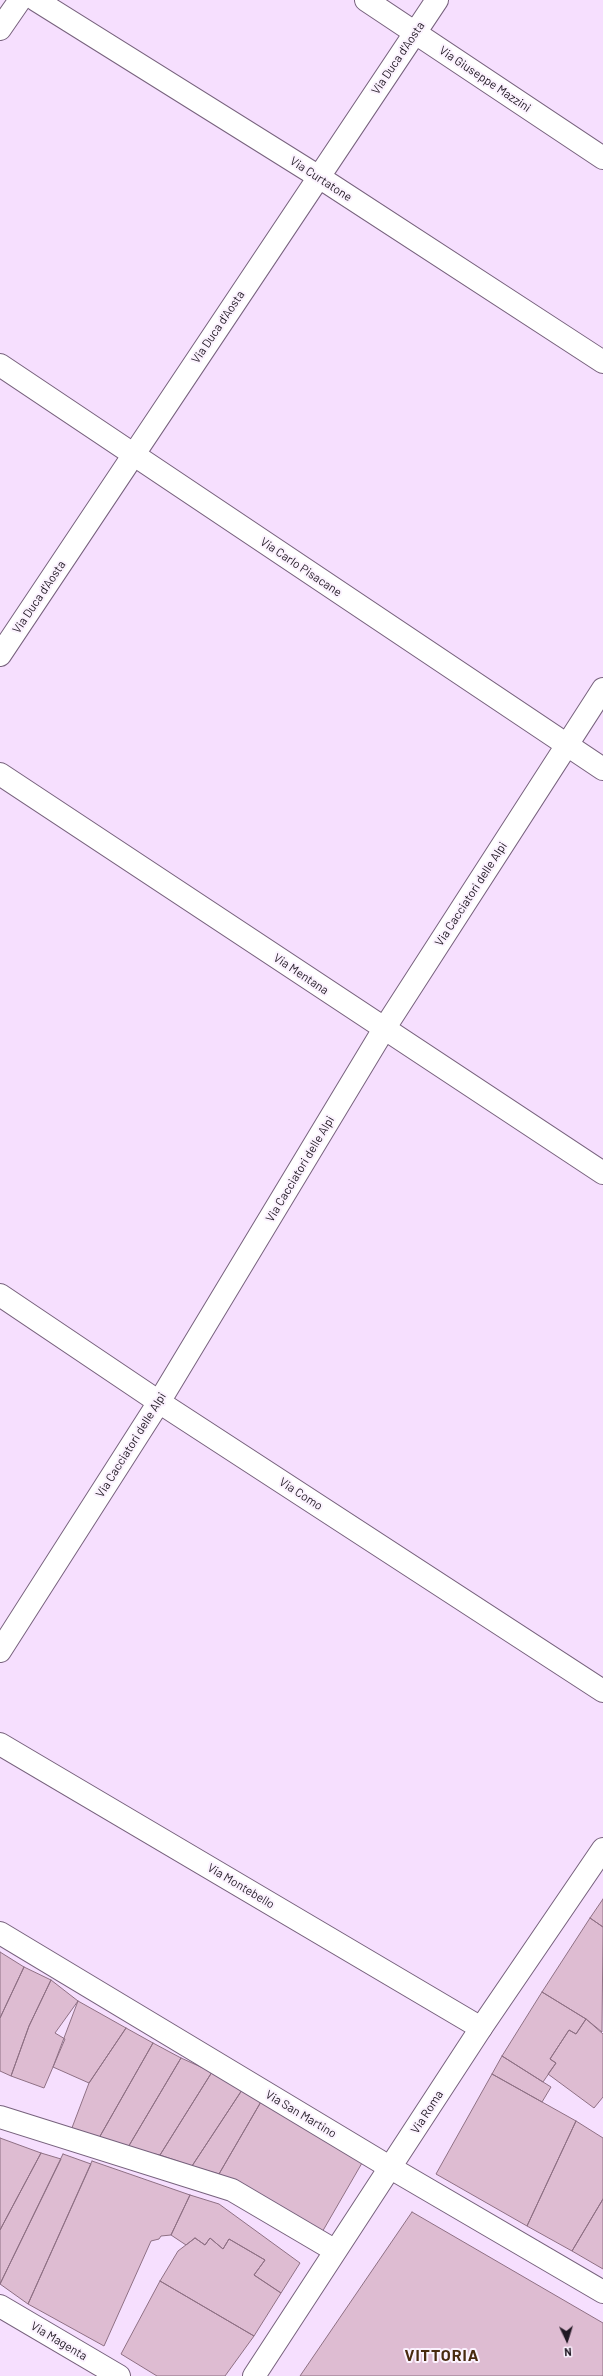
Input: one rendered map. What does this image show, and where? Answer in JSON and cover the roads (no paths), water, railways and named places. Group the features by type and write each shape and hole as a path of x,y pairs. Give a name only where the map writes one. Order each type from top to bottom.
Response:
{"street":[{"path":"0,29 20,0"},
{"name":"Via Curtatone","path":"36,0 319,177 603,362"},
{"name":"Via Giuseppe Mazzini","path":"366,0 603,158"},
{"name":"Via Duca d'Aosta","path":"0,655 437,0"},
{"name":"Via Carlo Pisacane","path":"0,365 603,768"},
{"name":"Via Cacciatori delle Alpi","path":"0,1651 159,1402 384,1029 603,689"},
{"name":"Via Mentana","path":"0,774 603,1173"},
{"name":"Via Como","path":"0,1295 159,1402 603,1691"},
{"name":"Via Montebello","path":"0,1744 481,2028"},
{"name":"Via Roma","path":"254,2376 334,2250 391,2168 481,2028 603,1849"},
{"name":"Via San Martino","path":"0,1933 391,2168 603,2292"},
{"path":"0,2117 232,2190 334,2250"},
{"name":"Via Magenta","path":"0,2306 119,2376"}],"district":[{"name":"VITTORIA","path":"442,2356"}]}
